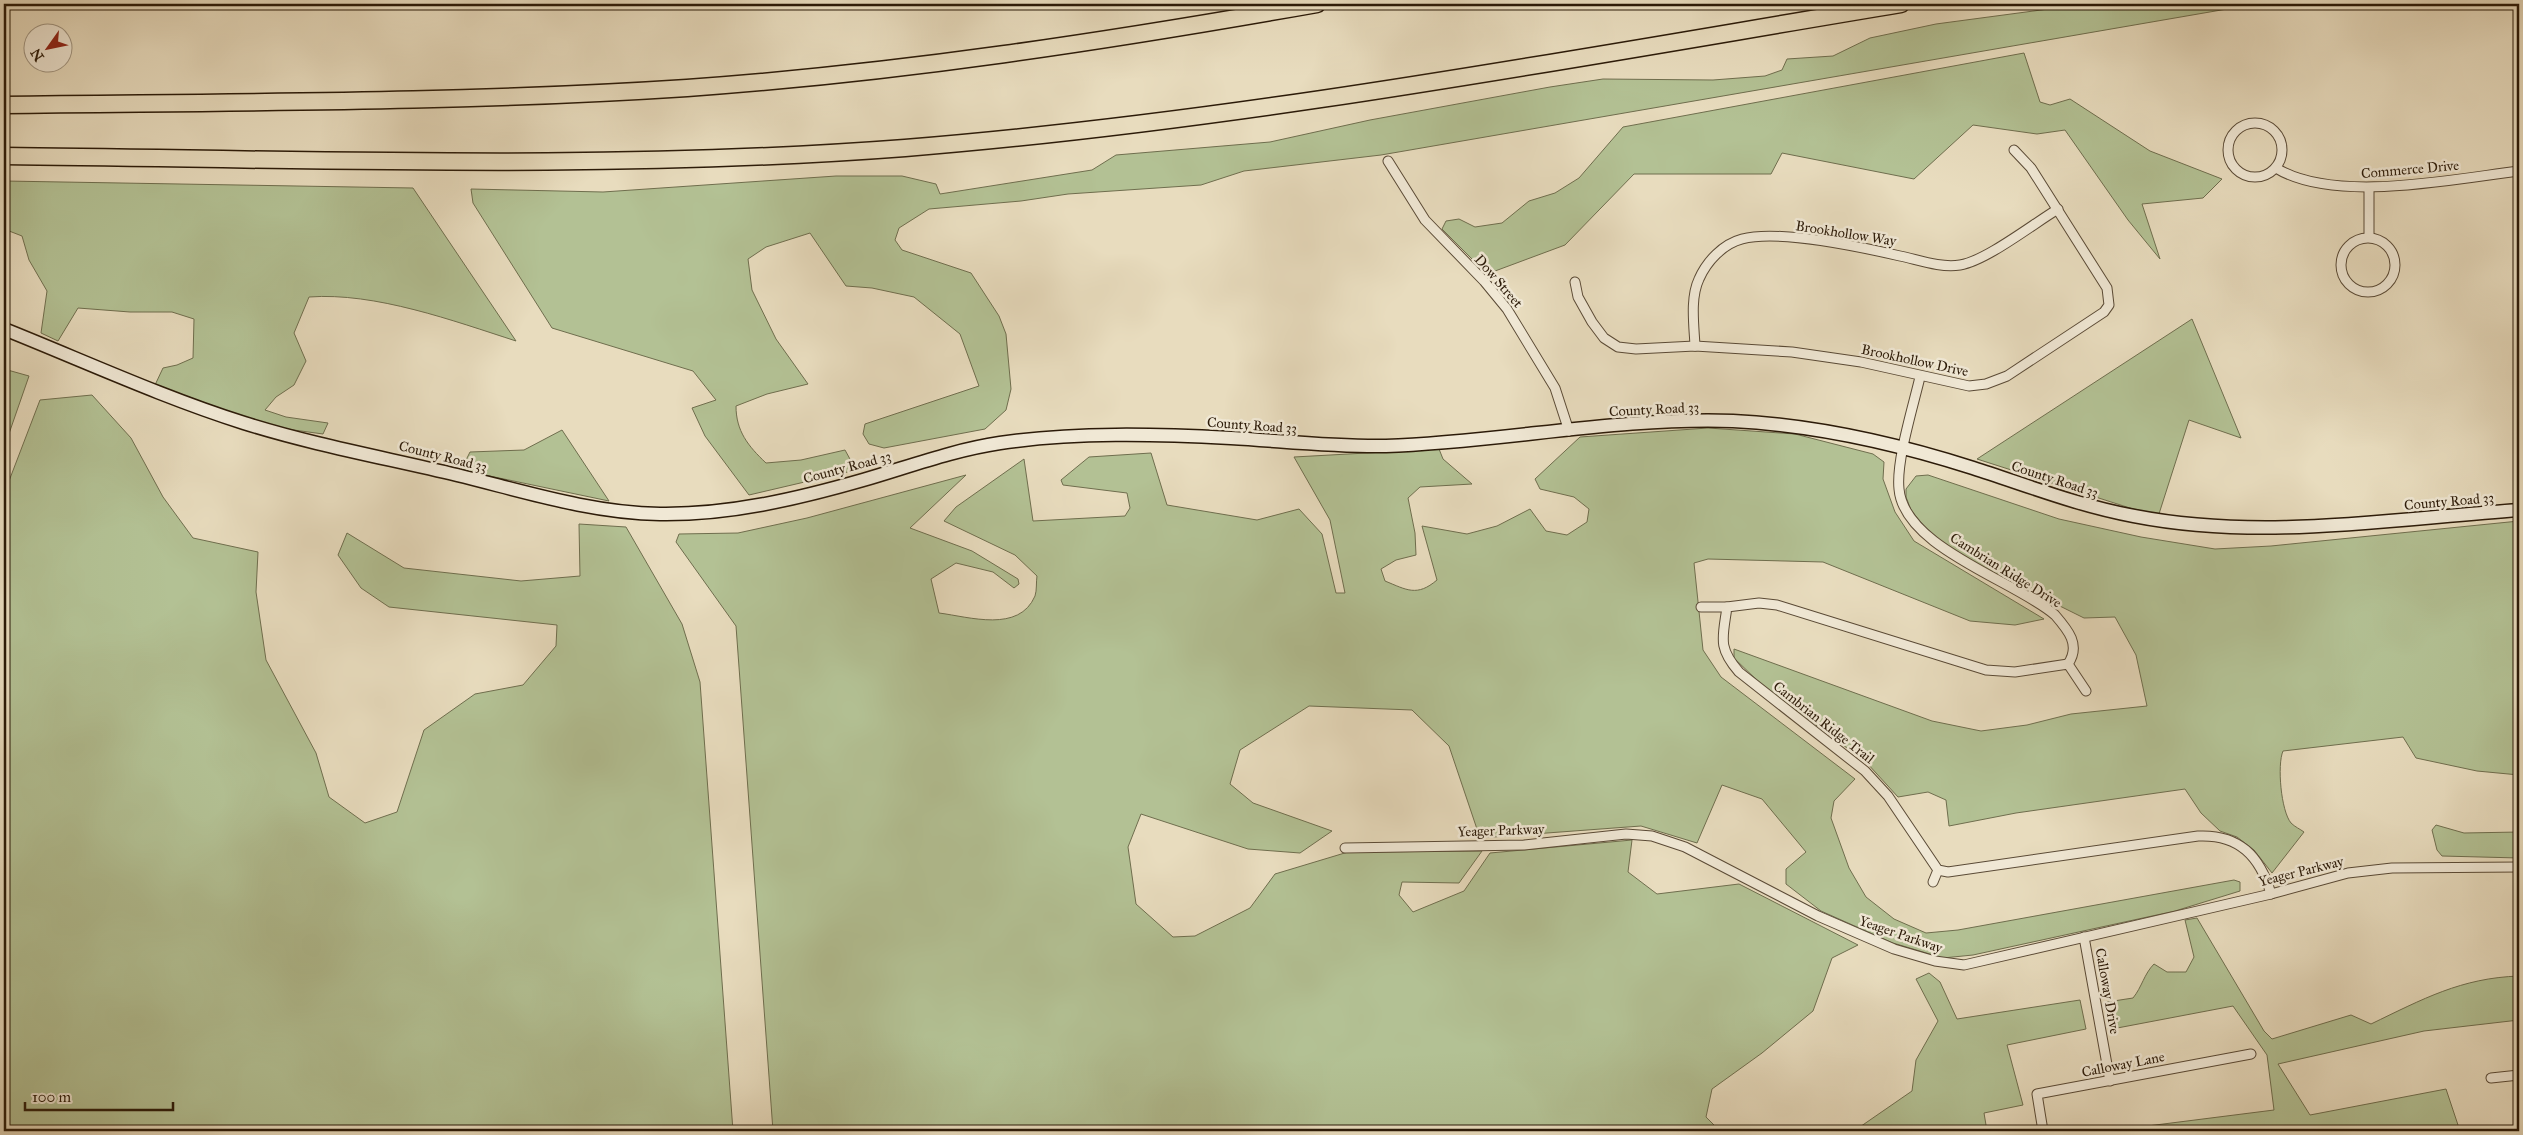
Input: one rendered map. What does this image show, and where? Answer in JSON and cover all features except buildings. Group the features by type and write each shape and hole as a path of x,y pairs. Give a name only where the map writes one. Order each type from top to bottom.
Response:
{"highway":[{"path":"4,105 475,98 687,88 889,69 1005,55 1112,40 1318,4"},
{"path":"4,156 582,162 718,158 902,148 1043,135 1218,115 1434,82 1901,4"}],"street":[{"path":"2256,123 2269,126 2274,130 2283,149 2276,168 2270,173 2256,178 2236,170 2231,164 2228,150 2229,142 2236,130 2242,126 2256,123"},
{"name":"Brookhollow Drive","path":"1575,282 1578,297 1586,313 1599,332 1612,344 1636,349 1694,346 1756,348 1825,356 1969,386 1994,382 2107,309 2109,300 2107,288 2058,210 2027,162 2014,150"},
{"name":"Dow Street","path":"1388,161 1425,220 1484,281 1507,310 1555,388 1569,431"},
{"name":"Commerce Drive","path":"2276,168 2299,179 2369,188 2519,171"},
{"path":"2369,188 2369,237"},
{"name":"Brookhollow Way","path":"1694,346 1694,298 1699,278 1716,254 1742,239 1763,237 1813,240 1938,265 1961,265 1986,255 2058,210"},
{"path":"2369,237 2384,243 2389,248 2395,267 2392,279 2383,288 2364,292 2352,288 2347,283 2340,264 2347,247 2357,240 2369,237"},
{"name":"County Road 33","path":"4,329 156,392 257,427 540,495 639,513 701,513 784,499 861,481 972,448 1016,441 1157,434 1338,446 1389,446 1656,422 1740,422 1833,432 1972,468 2094,508 2162,521 2236,528 2310,527 2519,510"},
{"name":"Cambrian Ridge Drive","path":"1920,377 1899,473 1899,490 1904,506 1914,521 1940,547 2055,615 2066,628 2073,643 2074,654 2068,664"},
{"path":"1701,607 1727,607 1759,603 1777,605 1986,670 2015,672 2055,668 2068,664 2086,691"},
{"name":"Cambrian Ridge Trail","path":"1727,607 1723,642 1727,659 1739,672 1865,771 1888,796 1938,870"},
{"name":"Yeager Parkway","path":"1345,848 1524,845 1641,835 1685,847 1826,920 1894,949 1935,961 1964,964 2271,894 2332,877 2367,870 2469,866 2519,867"},
{"path":"1933,882 1938,870 1948,872 2208,835 2226,838 2246,849 2263,870 2271,894"},
{"name":"Calloway Drive","path":"2084,937 2110,1080"},
{"name":"Calloway Lane","path":"2043,1131 2037,1094 2251,1054"},
{"path":"2490,1078 2519,1075"}],"green space":[{"path":"2086,4 2256,4 1381,155 1244,171 1201,185 1068,194 1021,201 929,209 899,228 895,240 902,250 971,273 999,316 1006,334 1011,389 1006,410 985,429 884,448 869,444 863,434 865,424 979,386 960,334 914,297 872,288 846,286 810,233 766,247 748,259 752,290 776,339 808,384 767,394 736,406 741,431 744,438 766,463 801,460 845,450 856,470 749,495 705,436 692,408 716,400 693,371 552,328 473,203 471,189 603,192 836,176 902,176 936,184 940,194 1092,170 1116,155 1270,142 1370,120 1603,79 1713,80 1765,76 1782,70 1787,59 1833,56 1870,38 1936,24"},
{"path":"2024,53 2040,102 2050,105 2070,99 2150,151 2222,179 2203,198 2142,204 2160,259 2128,220 2065,130 2037,134 1973,125 1914,179 1782,153 1771,174 1634,174 1565,245 1487,274 1442,229 1446,221 1459,219 1475,227 1502,223 1529,201 1555,193 1579,178 1623,127"},
{"path":"4,181 413,188 516,341 441,317 387,303 334,297 309,297 294,333 306,361 294,385 276,397 265,410 286,417 328,423 323,434 272,427 155,385 163,368 177,365 193,358 194,319 172,312 130,312 78,308 58,341 41,333 47,291 29,260 22,236 4,229"},
{"path":"2192,319 2241,438 2189,420 2158,517 1977,459"},
{"path":"4,369 29,376 4,448"},
{"path":"92,395 131,438 163,497 193,538 258,552 256,592 266,660 316,753 329,797 365,823 397,812 424,730 475,694 523,685 556,646 557,625 389,607 361,588 338,555 347,533 404,568 521,581 580,576 579,524 626,527 682,624 700,682 733,1131 4,1131 4,494 40,400"},
{"path":"1708,428 1795,434 1873,454 1884,462 1883,479 1895,512 1914,541 2044,619 2015,625 1970,621 1823,562 1708,559 1694,563 1703,650 1721,677 1855,779 1834,801 1831,818 1849,868 1866,897 1894,919 1926,933 1958,930 2234,880 2240,882 2240,891 2175,911 1973,955 1943,958 1893,943 1821,911 1786,884 1786,869 1806,852 1762,799 1722,785 1697,843 1641,826 1480,838 1449,746 1412,710 1309,706 1240,750 1230,784 1253,803 1332,831 1300,853 1248,849 1141,814 1128,847 1136,904 1173,937 1195,936 1250,908 1275,874 1348,852 1482,851 1459,883 1402,882 1399,895 1413,912 1464,891 1490,853 1632,840 1628,872 1657,894 1739,884 1858,945 1832,958 1813,1011 1762,1053 1712,1089 1706,1117 1720,1131 773,1131 736,626 676,542 679,534 738,533 807,518 966,475 910,528 972,551 1018,579 1019,584 1014,588 993,572 956,563 931,579 939,613 979,619 1006,619 1018,615 1028,608 1035,596 1037,576 1015,555 944,521 956,507 1024,459 1033,521 1125,516 1130,508 1127,493 1063,485 1061,480 1089,457 1151,453 1167,505 1257,520 1299,509 1322,534 1336,593 1345,593 1330,520 1294,457 1439,449 1443,459 1472,484 1420,487 1408,498 1415,533 1416,555 1396,560 1381,569 1385,581 1406,589 1418,590 1424,589 1437,580 1422,526 1467,534 1497,526 1530,509 1546,531 1567,535 1587,522 1589,509 1574,497 1540,489 1535,479 1580,437"},
{"path":"562,430 609,501 461,470 470,452 524,450"},
{"path":"1928,475 2059,519 2141,537 2215,549 2271,546 2519,521 2519,775 2477,771 2416,758 2403,737 2283,751 2280,766 2282,799 2291,823 2304,832 2272,873 2254,850 2237,837 2220,831 2201,813 2185,789 2016,813 1949,826 1946,800 1928,792 1898,797 1866,762 1763,686 1734,658 1734,649 1932,721 1981,731 2027,725 2071,714 2147,706 2136,655 2115,617 2084,618 1955,554 1924,526 1911,510 1906,497 1906,489 1916,476"},
{"path":"2436,825 2464,833 2519,832 2519,858 2442,856 2437,850 2432,830"},
{"path":"2197,918 2264,1031 2272,1039 2351,1015 2371,1024 2425,998 2460,985 2519,976 2519,1020 2424,1031 2278,1064 2310,1115 2446,1089 2460,1131 2108,1131 2274,1110 2267,1055 2233,1006 2112,1029 2107,1002 2133,998 2154,964 2167,972 2186,972 2194,957 2185,920"},
{"path":"1929,973 1940,982 1957,1019 2080,1000 2086,1029 2007,1045 2023,1105 1984,1113 1987,1131 1854,1131 1912,1091 1916,1060 1938,1021 1916,979"}]}
